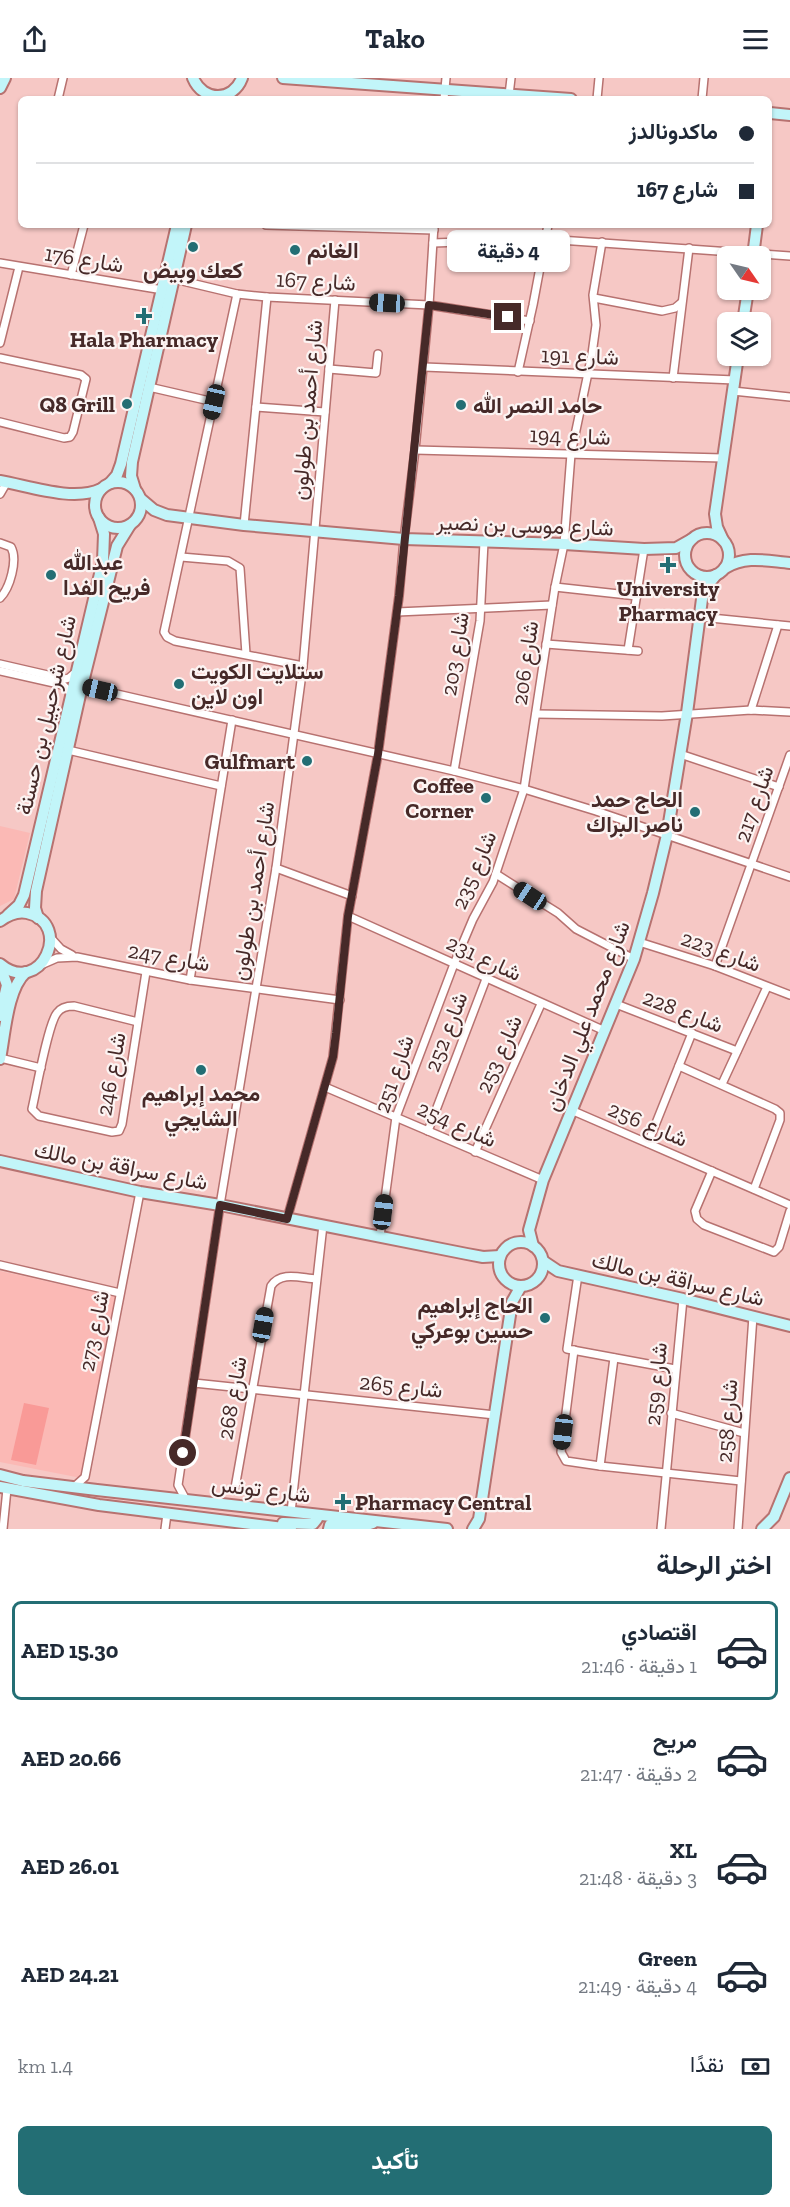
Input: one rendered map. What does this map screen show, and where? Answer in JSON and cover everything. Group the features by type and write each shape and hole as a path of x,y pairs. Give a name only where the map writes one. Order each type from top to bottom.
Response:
{"street":[{"path":"0,88 5,78"},
{"path":"59,96 63,78"},
{"path":"225,96 234,91 241,81 251,78"},
{"path":"283,78 444,94 531,96"},
{"path":"444,94 446,78"},
{"path":"509,94 511,78"},
{"path":"597,96 599,78"},
{"path":"702,96 704,78"},
{"path":"195,83 213,96"},
{"path":"772,114 790,115"},
{"path":"71,275 83,228"},
{"path":"98,517 95,504 121,464 176,228"},
{"path":"75,495 88,502 104,524 115,528 132,524 141,510 131,476 132,462 185,228"},
{"path":"287,1219 333,1057 348,916 378,754 397,612 424,367 434,228"},
{"path":"518,372 547,228"},
{"path":"754,246 757,228"},
{"path":"433,243 545,240 717,251"},
{"name":"شارع 206","path":"524,789 552,605 564,544 571,454 596,325 594,298 602,242"},
{"path":"673,378 689,248"},
{"path":"771,255 790,256"},
{"name":"شارع 176","path":"0,263 163,290"},
{"path":"0,343 19,267"},
{"name":"شارع 167","path":"174,279 237,294 429,305 530,321"},
{"path":"237,294 181,557 164,625 165,635 175,641 303,666"},
{"path":"243,525 267,297"},
{"path":"594,298 662,311 675,309 681,303"},
{"name":"شارع أحمد بن طولون","path":"178,1485 220,1205 276,868 303,666 335,300"},
{"path":"329,369 376,373 378,354"},
{"path":"0,358 85,377 86,384 74,432 69,438 0,422"},
{"path":"726,568 729,553 719,532 715,514 737,366"},
{"name":"شارع 191","path":"424,367 673,378 734,385 790,397"},
{"path":"149,387 214,402"},
{"path":"256,407 325,412"},
{"name":"شارع 194","path":"415,450 723,458"},
{"path":"0,494 4,481 75,495 90,494 105,486 122,482 138,494"},
{"name":"شارع موسى بن نصير","path":"138,494 154,510 167,515 243,525 404,539 667,549 681,546 695,537"},
{"path":"692,571 686,563 686,550 715,514"},
{"name":"شارع موسى بن نصير","path":"132,524 167,515"},
{"name":"شارع شرحبيل بن حسنة","path":"3,919 19,905 24,895 103,561 104,534 98,517"},
{"name":"شارع شرحبيل بن حسنة","path":"38,918 34,908 36,891 82,686 118,544 132,524"},
{"path":"695,537 711,533 735,553 748,559"},
{"name":"شارع 203","path":"454,771 481,608 484,542"},
{"path":"0,543 11,547 14,555 7,589 0,598"},
{"path":"628,650 644,549"},
{"path":"667,549 692,571 707,578 717,575 735,562 748,559 790,563"},
{"path":"181,557 225,560 238,566 242,573 246,654"},
{"name":"شارع محمد علي الدخان","path":"692,571 702,599"},
{"name":"شارع محمد علي الدخان","path":"518,1242 529,1230 543,1180 634,959 667,835 687,714 702,599 707,586 717,575"},
{"path":"555,587 637,596"},
{"path":"397,612 552,605"},
{"path":"701,617 790,626"},
{"path":"751,710 778,625"},
{"path":"546,644 639,651"},
{"path":"0,664 64,679 76,672"},
{"path":"0,671 63,685 71,696"},
{"path":"82,686 524,789 790,876"},
{"path":"536,714 662,716 751,710 790,712"},
{"path":"190,980 232,720"},
{"path":"68,750 221,786"},
{"path":"680,754 779,787"},
{"name":"شارع 217","path":"715,966 790,755"},
{"name":"شارع 235","path":"454,964 496,874 524,789"},
{"path":"276,868 352,896"},
{"path":"496,874 558,912 576,929 634,959"},
{"path":"0,965 14,972 26,972 39,966 49,953 50,936 46,926 38,918 24,913 3,919"},
{"name":"شارع 231","path":"348,916 605,1031"},
{"name":"شارع 247","path":"50,936 62,949 77,957"},
{"name":"شارع 223","path":"639,942 715,966 790,995"},
{"name":"شارع 247","path":"39,966 57,958 77,957 190,980 340,1000"},
{"name":"شارع 251","path":"380,1236 396,1117 454,964"},
{"path":"0,965 7,985 0,1016"},
{"path":"26,972 16,985 11,998 0,1059 41,1068 53,1019 61,1009 74,1006 138,1022"},
{"name":"شارع 246","path":"41,1068 32,1109 35,1113 39,1116 112,1132 118,1131 122,1124 146,972"},
{"name":"شارع 252","path":"428,1131 486,979"},
{"name":"شارع 228","path":"722,1084 767,987"},
{"name":"شارع 253","path":"475,1152 541,1004"},
{"name":"شارع 228","path":"616,1004 737,1051"},
{"path":"648,1143 692,1034"},
{"path":"679,1066 722,1084 780,1113 780,1120 753,1189"},
{"name":"شارع 254","path":"324,1087 543,1180"},
{"name":"شارع 256","path":"571,1110 790,1205"},
{"name":"شارع سراقة بن مالك","path":"0,1161 140,1192 220,1205 483,1257 500,1256"},
{"path":"712,1171 695,1212 697,1219 704,1225 774,1252 779,1246 790,1210"},
{"name":"شارع 273","path":"85,1477 140,1192"},
{"path":"291,1512 323,1225"},
{"name":"شارع محمد علي الدخان","path":"529,1230 533,1246"},
{"path":"518,1242 533,1246 543,1261 539,1276 533,1283 520,1286 508,1282 499,1269 500,1256 509,1246 518,1242"},
{"name":"شارع سراقة بن مالك","path":"483,1257 499,1269"},
{"name":"شارع سراقة بن مالك","path":"543,1261 558,1271 790,1326"},
{"path":"0,1265 120,1293"},
{"name":"شارع سراقة بن مالك","path":"539,1276 558,1271"},
{"path":"578,1275 561,1452 564,1460 571,1463 741,1481"},
{"name":"شارع 268","path":"235,1488 269,1292 275,1280 284,1276 316,1279"},
{"path":"508,1282 512,1302"},
{"path":"472,1529 481,1524 512,1302 520,1286"},
{"name":"شارع 259","path":"661,1529 682,1299"},
{"name":"شارع 258","path":"738,1529 753,1316"},
{"path":"571,1350 675,1369"},
{"path":"600,1466 614,1358"},
{"name":"شارع 265","path":"194,1383 495,1415"},
{"path":"671,1413 744,1433"},
{"name":"شارع تونس","path":"0,1475 23,1481 97,1490 447,1529"},
{"path":"73,1487 85,1477 97,1490"},
{"path":"762,1529 774,1517 790,1478"},
{"path":"3,1529 2,1486 23,1481"},
{"path":"165,1497 178,1485 186,1500"},
{"name":"شارع تونس","path":"2,1486 99,1505 290,1529"},
{"path":"165,1529 167,1514"},
{"path":"266,1526 275,1523 313,1524 317,1519 315,1515"},
{"path":"329,1529 330,1525 360,1527 377,1521"}],"shaded area":[{"path":"0,826 30,833 14,899 0,906"},
{"path":"0,1271 117,1297 81,1478 0,1462"},
{"path":"24,1403 49,1408 36,1465 11,1460"}],"place":[{"name":"كعك وبيض","path":"193,247"},
{"name":"الغانم","path":"295,250"},
{"name":"Hala Pharmacy","path":"144,316"},
{"name":"Q8 Grill","path":"127,404"},
{"name":"حامد النصر الله","path":"461,405"},
{"name":"University Pharmacy","path":"668,565"},
{"name":"عبدالله فريح الفدا","path":"51,575"},
{"name":"ستلايت الكويت اون لاين","path":"179,684"},
{"name":"Gulfmart","path":"307,761"},
{"name":"Coffee Corner","path":"486,798"},
{"name":"الحاج حمد ناصر البراك","path":"695,812"},
{"name":"محمد إبراهيم الشايجي","path":"201,1070"},
{"name":"الحاج إبراهيم حسين بوعركي","path":"545,1318"},
{"name":"Pharmacy Central","path":"343,1502"}],"route":[{"path":"183,1453 220,1205 287,1219 333,1057 348,916 378,754 399,596 429,305 508,317"}]}
